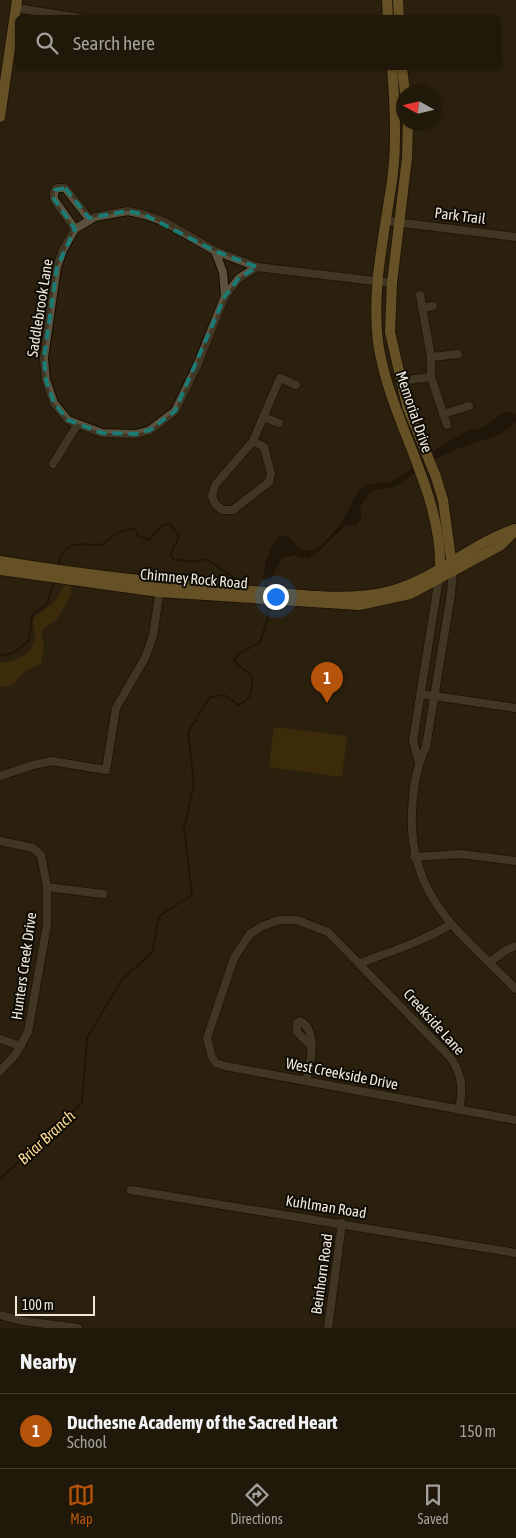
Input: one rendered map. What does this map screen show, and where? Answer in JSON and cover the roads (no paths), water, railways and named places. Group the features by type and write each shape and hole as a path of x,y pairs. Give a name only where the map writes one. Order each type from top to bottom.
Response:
{"main road":[{"path":"387,0 388,15"},
{"path":"398,0 399,15"},
{"path":"0,117 15,18"},
{"name":"Memorial Drive","path":"392,70 396,141 378,281 376,309 378,342 386,382 424,486 435,522 440,573"},
{"path":"402,70 404,85"},
{"name":"Memorial Drive","path":"408,130 400,222 392,283 390,332 407,406 436,477 449,529 452,566"},
{"path":"396,141 408,141"},
{"name":"Chimney Rock Road","path":"0,570 35,571 160,588 332,600 359,605 410,594 501,533 516,529"},
{"name":"Chimney Rock Road","path":"0,561 35,571"}],"street":[{"path":"16,11 53,15"},
{"path":"75,229 54,199 54,192 57,188 65,188 90,220"},
{"name":"Saddlebrook Lane","path":"257,267 239,278 225,296 184,394 175,411 162,423 143,432 102,433 77,425 61,413 54,403 46,380 44,358 58,267 63,250 75,229 90,220 110,212 128,211 165,222 215,251 257,267 392,283"},
{"name":"Park Trail","path":"387,221 516,237"},
{"name":"Saddlebrook Lane","path":"215,251 223,272 225,296"},
{"path":"420,295 431,357 430,377 447,425"},
{"path":"422,308 433,306"},
{"path":"431,357 458,354"},
{"path":"400,381 430,377"},
{"path":"253,441 264,447 271,474 269,482 233,510 223,510 215,504 212,496 215,485 253,441 280,378 296,385"},
{"path":"443,414 469,406"},
{"path":"263,417 279,423"},
{"path":"53,464 77,425"},
{"name":"Memorial Drive","path":"452,566 451,594 426,747 419,762 411,830 414,857 432,900 451,924 516,989"},
{"name":"Memorial Drive","path":"419,762 413,742 440,573"},
{"path":"0,776 33,764 52,762 106,770 116,708 145,658 153,636 160,588"},
{"path":"421,694 516,708"},
{"path":"0,841 18,845"},
{"path":"0,845 18,845"},
{"name":"Hunters Creek Drive","path":"0,1070 21,1046 28,1032 47,925 47,887 42,855 33,848 18,845"},
{"path":"414,857 461,854 516,862"},
{"path":"47,887 104,894"},
{"name":"Creekside Lane","path":"215,1014 240,947 249,935 269,924 297,920 318,926 328,932 360,963 456,1065 463,1088 459,1110"},
{"path":"360,963 401,949 451,924"},
{"path":"490,962 506,950 516,946"},
{"name":"West Creekside Drive","path":"215,1014 207,1038 209,1052 216,1063 516,1120"},
{"path":"0,1039 21,1046"},
{"path":"306,1081 310,1064 310,1045"},
{"name":"Kuhlman Road","path":"131,1190 342,1223 516,1253"},
{"name":"Beinhorn Road","path":"328,1328 342,1223"},
{"path":"0,1315 23,1321 78,1328"},
{"path":"17,1328 23,1321"}],"waterway":[{"path":"58,565 64,550 74,545 101,545 117,533 131,529 136,530 138,536 149,540 163,525 170,524 179,536 171,554 173,559 192,562 206,559 245,585"},
{"path":"0,656 13,653 29,641 32,615 47,604 54,582"},
{"name":"Briar Branch","path":"266,582 266,587"},
{"name":"Briar Branch","path":"0,1179 82,1103 87,1038 121,981 152,952 159,916 192,895 184,828 194,784 188,732 210,697 224,695 239,705 249,696 252,689 252,676 234,661 237,655 260,642 268,618 267,602"}],"place":[{"name":"Duchesne Academy of the Sacred Heart","path":"327,703"}]}
